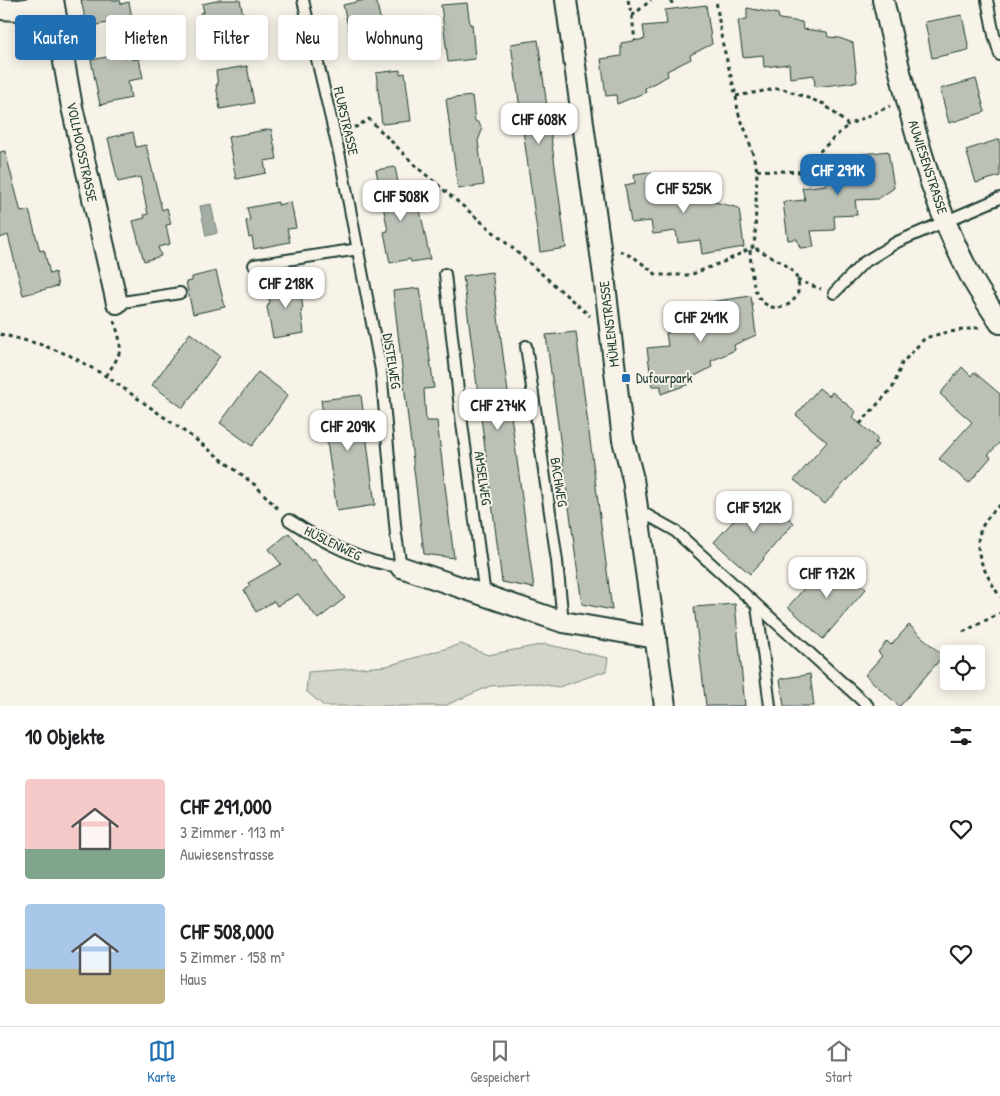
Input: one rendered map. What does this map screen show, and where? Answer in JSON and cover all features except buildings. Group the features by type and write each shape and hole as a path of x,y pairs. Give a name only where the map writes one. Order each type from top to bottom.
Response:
{"street":[{"name":"MÜHLENSTRASSE","path":"566,0 602,260 623,440 634,479 665,706"},
{"name":"AUWIESENSTRASSE","path":"883,0 922,152 946,222 992,325"},
{"path":"0,9 19,10 53,2"},
{"name":"VOLLMOOSSTRASSE","path":"53,2 72,107 117,303"},
{"name":"HÜSLENWEG","path":"401,567 563,622 656,638"}],"lane":[{"name":"FLURSTRASSE","path":"304,0 359,249"},
{"path":"987,0 1000,55"},
{"path":"834,294 863,263 897,242 1000,198"},
{"path":"254,265 359,249"},
{"name":"DISTELWEG","path":"359,249 381,370 396,535 401,567"},
{"name":"AMSELWEG","path":"445,274 460,408 485,596"},
{"path":"117,303 180,293"},
{"name":"BACHWEG","path":"526,346 536,426 557,561 563,622"},
{"path":"638,510 674,530 868,706"},
{"name":"HÜSLENWEG","path":"289,520 322,541 379,564 401,567"},
{"path":"757,606 770,706"}],"path":[{"path":"628,0 635,40"},
{"path":"632,16 650,0"},
{"path":"671,0 673,8"},
{"path":"615,249 635,258 657,275 690,275 751,249 788,267 797,280 799,291 795,300 787,306 775,308 763,303 757,294 753,279 751,249 755,238 757,170 748,137 738,112 736,96 722,41 716,0"},
{"path":"736,96 781,88 824,104 848,126"},
{"path":"757,170 802,172 819,152 848,126 890,106"},
{"path":"356,127 369,119 418,168 591,317"},
{"path":"106,376 120,353 121,344 113,317 117,303"},
{"path":"860,424 893,387 902,363 926,338 943,333 992,325"},
{"name":"HÜSLENWEG","path":"0,334 39,344 69,355 106,376 195,439 255,485 289,520"},
{"path":"1000,505 989,515 981,528 977,541 984,569 1000,597"},
{"path":"963,632 1000,613"}],"shaded area":[{"path":"211,204 217,233 206,236 200,206"},
{"path":"461,644 488,655 545,644 608,658 606,671 559,687 532,683 490,686 444,706 324,706 306,691 308,672 387,666"}],"place":[{"name":"Dufourpark","path":"626,378"}]}
